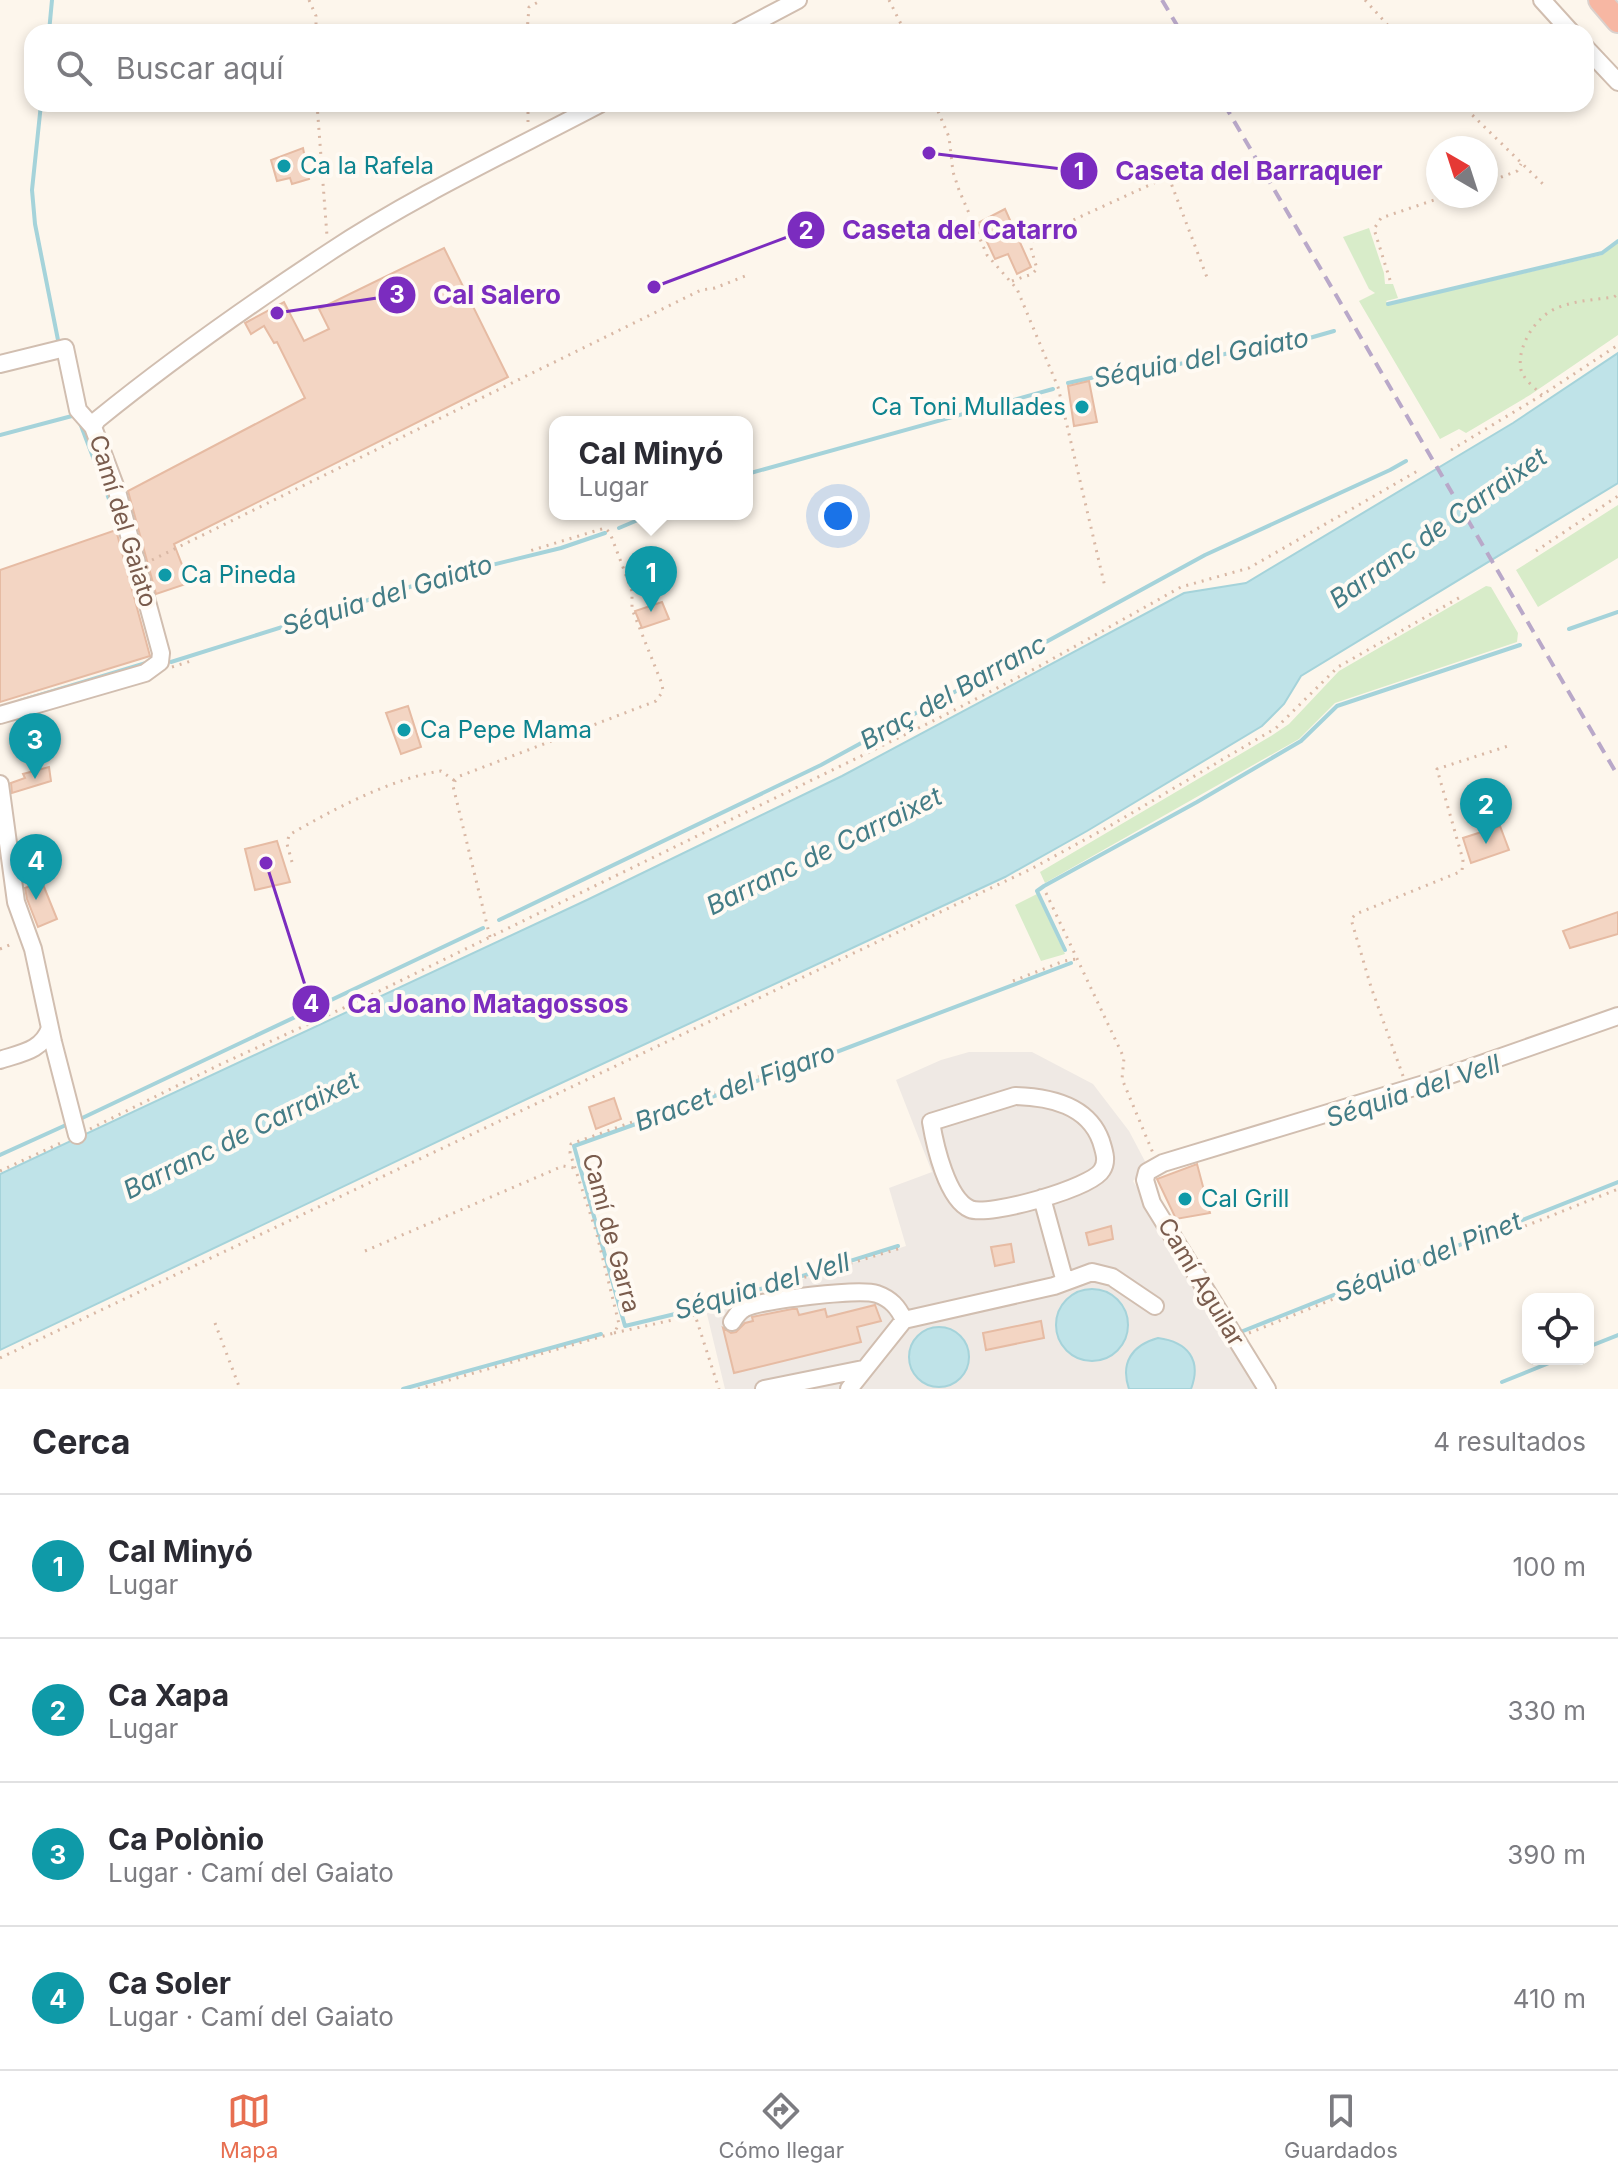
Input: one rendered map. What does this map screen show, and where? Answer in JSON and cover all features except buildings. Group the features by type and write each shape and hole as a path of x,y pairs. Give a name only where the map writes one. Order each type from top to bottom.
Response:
{"highway":[{"path":"1600,0 1618,21"}],"street":[{"path":"752,24 798,0"},
{"path":"1542,0 1564,24"},
{"path":"1594,56 1618,82"},
{"name":"Camí del Gaiato","path":"0,715 145,673 160,662 161,653 117,491 93,427 97,420 159,370 329,252 424,197 585,112"},
{"path":"0,364 65,348 78,410 93,427"},
{"path":"0,784 16,902 33,949 50,1028 44,1041 77,1135"},
{"path":"1153,1169 1407,1089 1618,1016"},
{"path":"0,1060 46,1049"},
{"path":"1015,1096 1045,1097 1072,1106 1097,1132 1106,1156 1103,1170 1094,1179 1042,1198 984,1212 971,1210 953,1194 935,1146 931,1122 1015,1096"},
{"name":"Camí Aguilar","path":"1153,1169 1145,1180 1152,1203 1267,1389"},
{"path":"1042,1198 1065,1282"},
{"path":"849,1389 904,1320 1065,1282 1092,1272 1112,1277 1155,1306"},
{"path":"732,1322 741,1310 760,1303 813,1295 875,1293 897,1306 904,1320"},
{"path":"764,1389 863,1369"}],"path":[{"path":"309,0 316,24"},
{"path":"528,24 529,7 542,0"},
{"path":"889,0 901,24"},
{"path":"1365,0 1387,24"},
{"path":"318,112 329,252"},
{"path":"528,112 528,128 533,139"},
{"path":"938,112 949,137 953,172 959,190 987,255 1011,281 1029,312 1058,387 1105,587"},
{"path":"1469,112 1545,186"},
{"path":"1498,178 1517,171 1521,164"},
{"path":"1011,281 1032,274 1037,269 1031,248 1034,238 1167,177 1208,280"},
{"path":"1390,280 1375,224 1381,218 1426,203"},
{"path":"138,566 701,290 745,276"},
{"path":"1542,395 1524,378 1520,368 1527,337 1539,320 1555,309 1618,294"},
{"path":"1451,450 1618,345"},
{"path":"0,1171 490,937 949,712 1038,667 1181,587 1249,568 1421,469"},
{"path":"1536,551 1618,496"},
{"path":"490,937 453,786 455,781 460,776 537,744 656,701 663,691 632,609 632,591 610,533 605,528 526,552"},
{"path":"0,1358 1031,869 1276,728 1338,667 1464,595"},
{"path":"1407,1089 1351,919 1356,914 1462,871 1463,860 1437,769 1508,746"},
{"path":"292,862 287,844 289,835 332,811 425,773 441,771 455,781"},
{"path":"1046,893 1124,1058 1122,1079 1153,1169"},
{"path":"1013,981 1077,959"},
{"name":"Camí de Garra","path":"418,1389 614,1333 619,1324 596,1231 570,1153 571,1144 811,1058"},
{"path":"365,1251 563,1166 575,1168"},
{"path":"1235,1339 1463,1247 1618,1189"},
{"path":"780,1285 901,1248"},
{"path":"614,1333 695,1315 740,1297"},
{"path":"695,1315 719,1389"},
{"path":"215,1323 240,1389"}],"shaded area":[{"path":"969,1052 1032,1052 1093,1084 1129,1131 1148,1167 1133,1181 1229,1344 1260,1389 725,1389 706,1310 906,1246 889,1188 932,1172 896,1080 941,1060"}],"green space":[{"path":"1369,228 1385,284 1393,284 1398,298 1386,301 1389,305 1602,255 1618,242 1618,335 1530,395 1466,433 1459,429 1440,439 1359,301 1375,293 1369,289 1343,237"},
{"path":"1618,505 1618,558 1538,607 1516,570"},
{"path":"1486,586 1491,587 1518,633 1517,642 1335,703 1299,739 1045,883 1040,872 1271,736 1289,724 1339,671"},
{"path":"1037,894 1065,954 1041,961 1015,905"}],"water":[{"name":"Barranc de Carraixet","path":"1618,353 1618,483 1301,676 1284,704 1262,726 1005,877 529,1098 0,1350 0,1174 589,899 842,776 1184,593 1246,583 1513,423"},
{"path":"1092,1289 1112,1295 1122,1305 1128,1325 1122,1345 1112,1355 1092,1361 1072,1355 1062,1345 1056,1325 1062,1305 1072,1295"},
{"path":"939,1327 950,1329 960,1336 967,1346 967,1368 960,1378 950,1385 939,1387 928,1385 918,1378 911,1368 909,1357 911,1346 918,1336 928,1329"},
{"path":"1158,1338 1185,1348 1190,1354 1195,1369 1191,1389 1129,1389 1126,1371 1130,1356 1141,1345"}],"waterway":[{"path":"50,24 52,0"},
{"path":"40,112 32,190 35,224 58,340"},
{"name":"Séquia del Gaiato","path":"1388,304 1602,253 1618,241"},
{"name":"Séquia del Gaiato","path":"1068,383 1109,374 1152,370 1234,352 1271,349 1334,331"},
{"name":"Séquia del Gaiato","path":"753,472 1053,389"},
{"path":"0,435 72,416 72,413"},
{"path":"80,423 117,520"},
{"name":"Braç del Barranc","path":"499,920 821,765 1205,555 1406,461"},
{"name":"Séquia del Gaiato","path":"619,528 638,520"},
{"name":"Séquia del Gaiato","path":"171,662 435,579 561,548 605,533"},
{"name":"Bracet del Figaro","path":"1569,629 1618,612"},
{"name":"Bracet del Figaro","path":"1065,950 1037,891 1044,886 1301,741 1337,706 1520,645"},
{"name":"Séquia del Gaiato","path":"20,701 146,663"},
{"name":"Braç del Barranc","path":"78,1120 483,928"},
{"name":"Bracet del Figaro","path":"898,1246 700,1308 625,1326 574,1146 810,1062 1071,963"},
{"name":"Braç del Barranc","path":"0,1155 66,1125"},
{"name":"Séquia del Pinet","path":"1238,1333 1618,1182"},
{"path":"403,1389 601,1334"},
{"path":"1594,1345 1618,1335"},
{"path":"1502,1382 1544,1365"}],"railway":[{"path":"1162,0 1176,24"},
{"path":"1229,112 1618,776"}],"place":[{"name":"Caseta del Barraquer","path":"929,153"},
{"name":"Ca la Rafela","path":"284,166"},
{"name":"Caseta del Catarro","path":"654,287"},
{"name":"Cal Salero","path":"277,313"},
{"name":"Ca Toni Mullades","path":"1082,407"},
{"name":"Ca Pineda","path":"165,575"},
{"name":"Cal Minyó","path":"651,612"},
{"name":"Ca Pepe Mama","path":"404,730"},
{"name":"Ca Polònio","path":"35,779"},
{"name":"Ca Xapa","path":"1486,844"},
{"name":"Ca Joano Matagossos","path":"266,863"},
{"name":"Ca Soler","path":"36,900"},
{"name":"Cal Grill","path":"1185,1199"}],"water label":[{"name":"Séquia del Vell","path":"1413,1091"},
{"name":"Séquia del Vell","path":"762,1286"}]}
